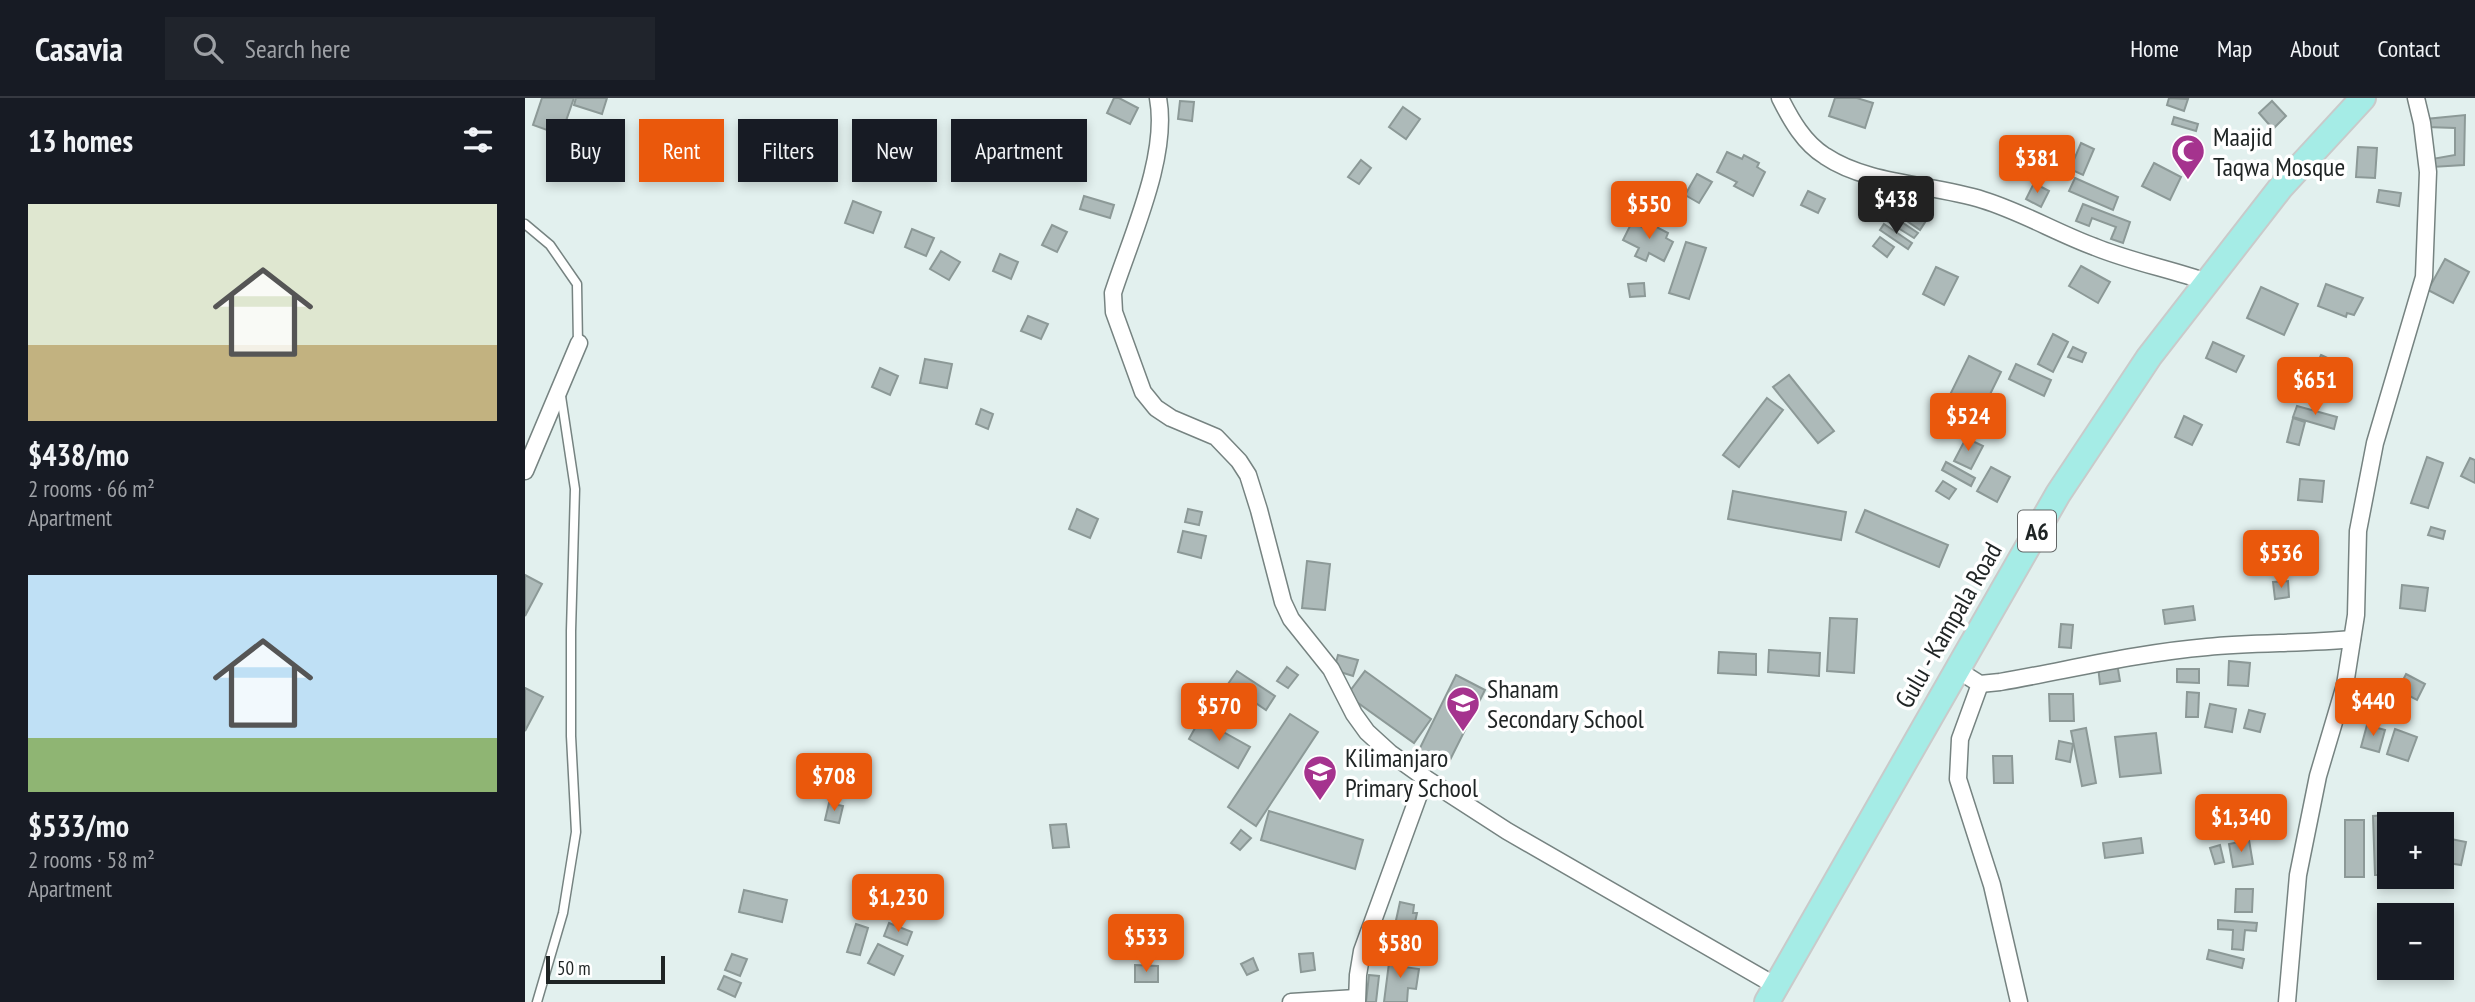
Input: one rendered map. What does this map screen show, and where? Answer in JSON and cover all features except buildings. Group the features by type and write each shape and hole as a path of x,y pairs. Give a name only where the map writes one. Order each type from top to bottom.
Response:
{"main road":[{"name":"Gulu - Kampala Road","path":"1772,994 2058,494 2149,357 2281,187 2363,98"}],"street":[{"path":"1158,98 1161,113 1156,158 1113,293 1114,312 1143,392 1156,408 1171,418 1216,437 1239,461 1248,475 1283,602 1291,620 1331,668 1354,714 1367,732 1425,778 1772,994"},
{"path":"1780,98 1804,137 1824,156 1851,170 1980,199 2021,213 2117,256 2207,282"},
{"path":"2287,1002 2298,875 2318,776 2345,685 2356,615 2358,531 2375,443 2424,277 2428,172 2416,98"},
{"path":"525,471 579,343"},
{"path":"1956,670 1979,684 2196,648 2352,639"},
{"path":"1979,684 1960,739 1958,779 1993,885 2019,1002"},
{"path":"1291,1002 1356,1000 1366,939 1425,778"}],"lane":[{"path":"525,224 550,245 577,285 579,343 560,393 575,489 571,736 576,832 563,913 537,1002"}],"place":[{"name":"Maajid Taqwa Mosque","path":"2188,181"},
{"name":"Shanam Secondary School","path":"1463,733"},
{"name":"Kilimanjaro Primary School","path":"1320,802"}]}
